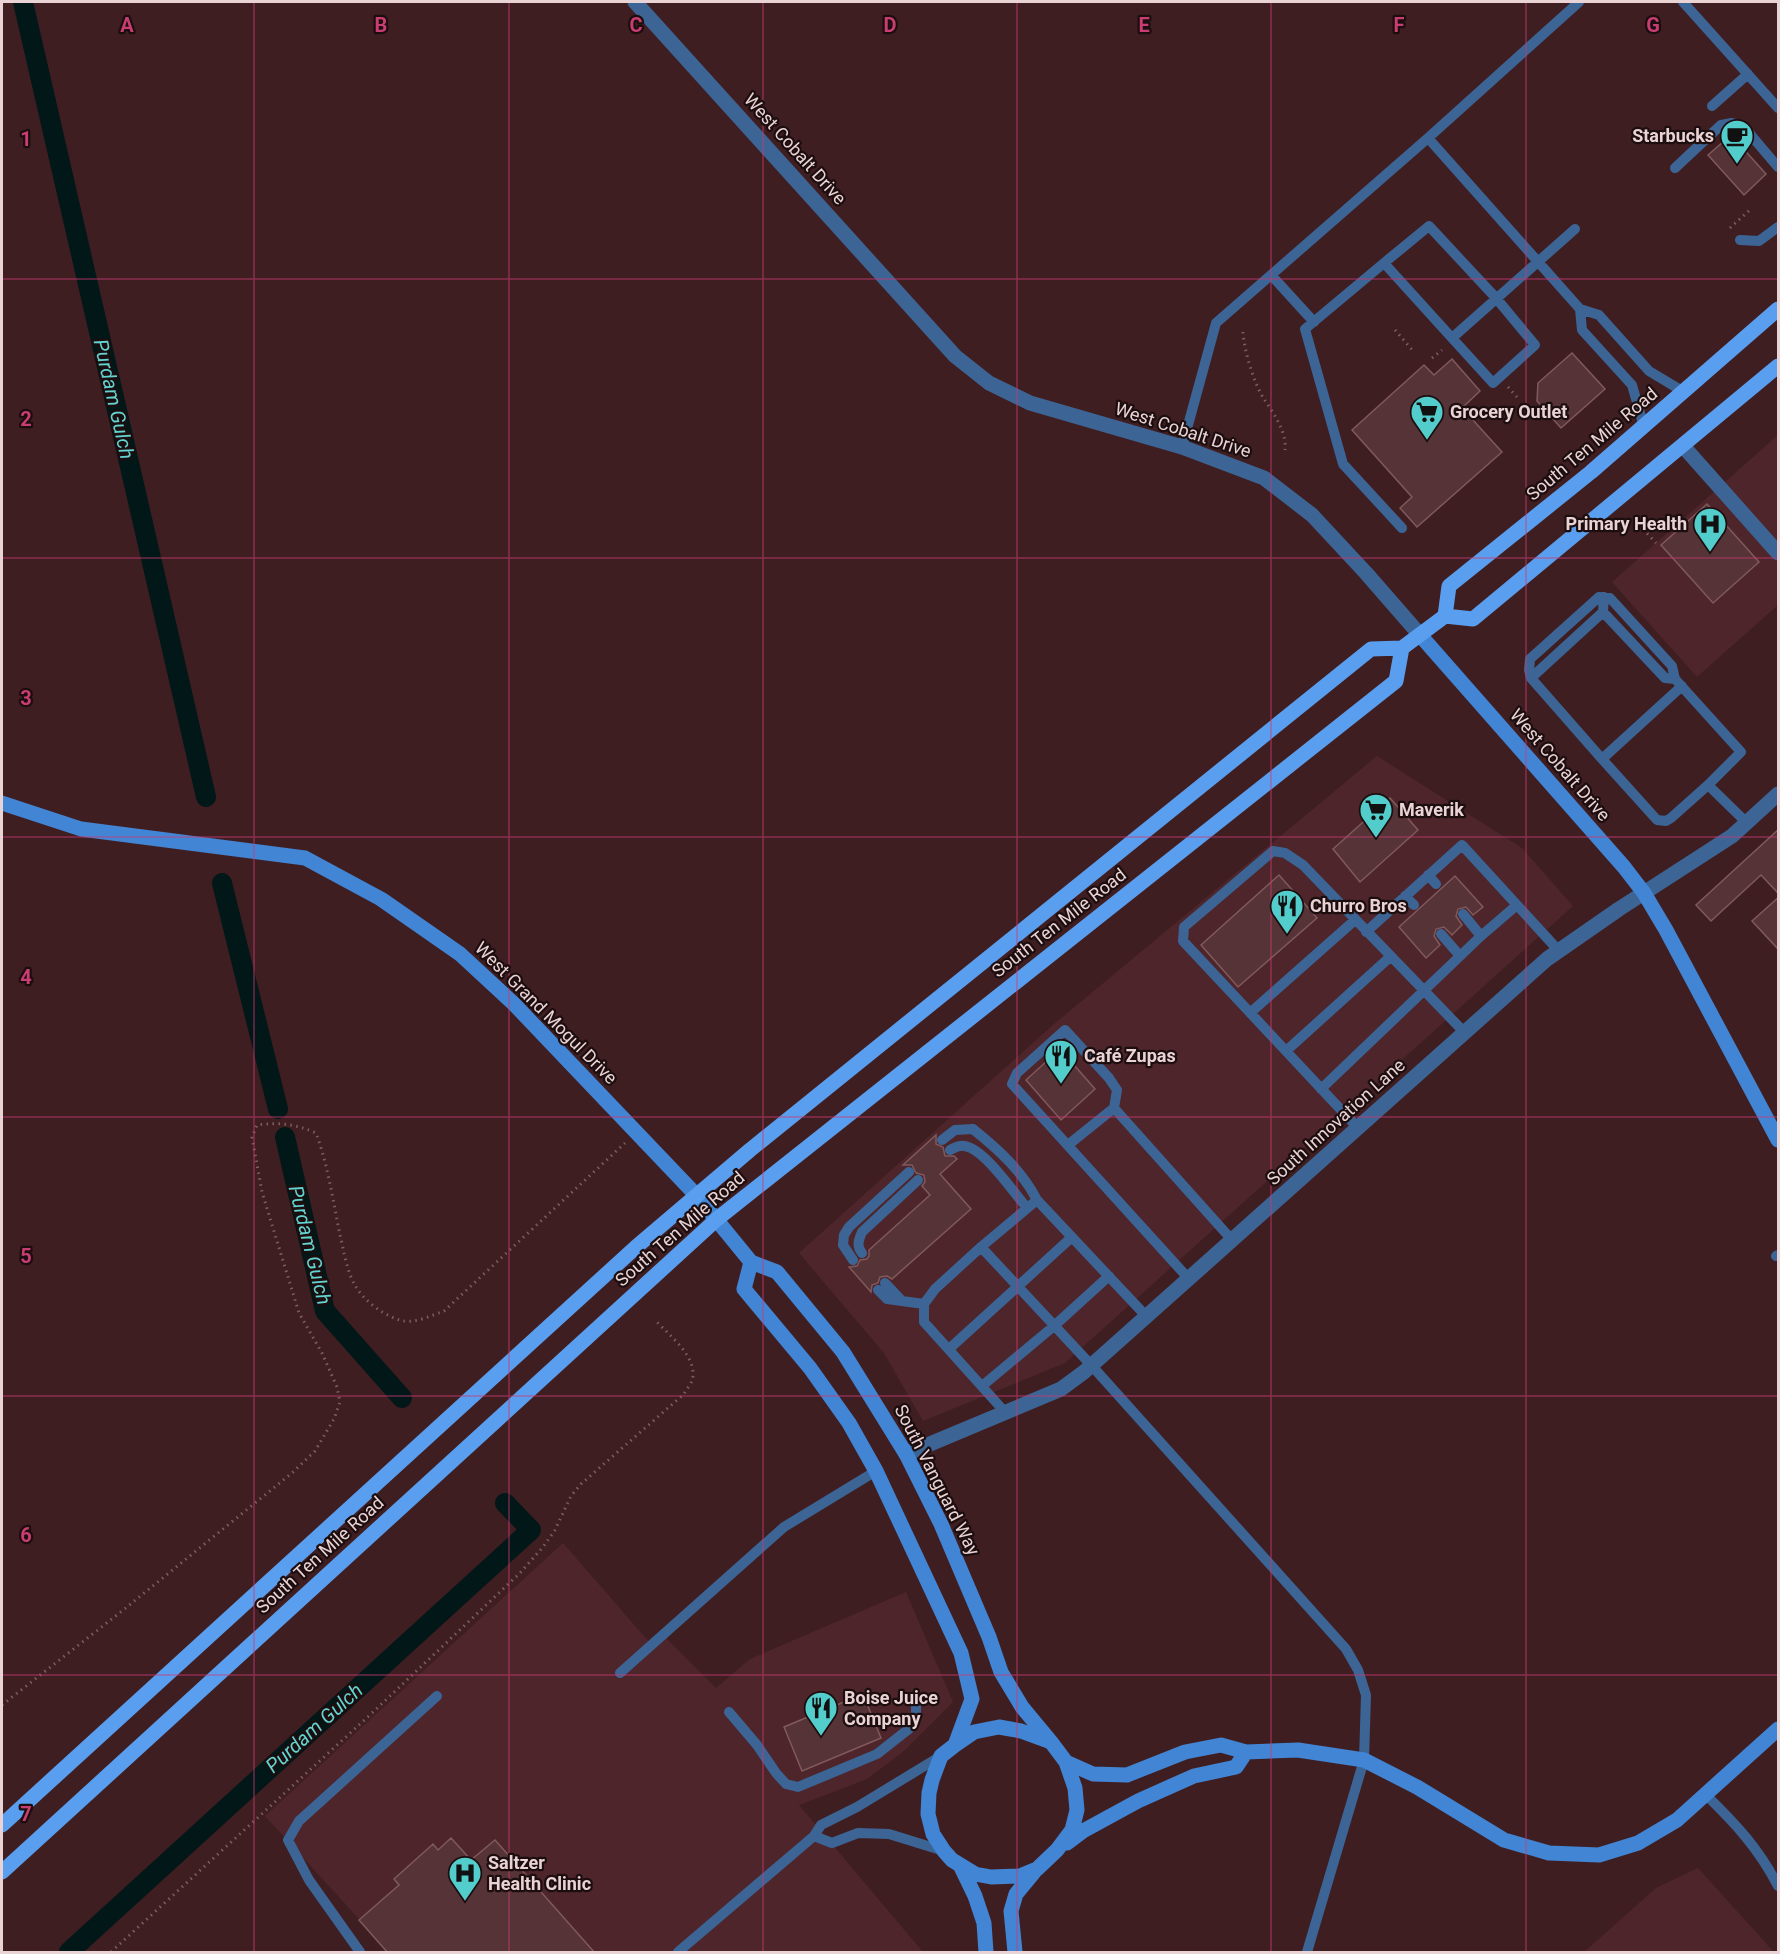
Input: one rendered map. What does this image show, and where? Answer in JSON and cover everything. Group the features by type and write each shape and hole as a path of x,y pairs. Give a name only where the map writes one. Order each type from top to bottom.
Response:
{"main road":[{"name":"South Ten Mile Road","path":"1445,616 1449,586 1644,427 1779,309"},
{"path":"1402,648 1445,616 1473,619 1779,366"},
{"name":"South Ten Mile Road","path":"2,1825 636,1247 785,1122 1371,649 1402,648 1396,681 717,1219 2,1872"}],"street":[{"name":"West Cobalt Drive","path":"635,2 955,356 989,383 1030,403 1182,447 1264,478 1311,515 1366,573 1624,867 1644,893 1779,1140"},
{"path":"1683,446 1779,553"},
{"name":"South Innovation Lane","path":"906,1454 1061,1389 1092,1366 1547,959 1732,836 1779,794"},
{"name":"West Grand Mogul Drive","path":"2,803 81,829 305,858 381,899 460,954 514,1004 697,1196"},
{"name":"South Vanguard Way","path":"697,1196 751,1262 777,1272 843,1352 906,1454 941,1524 1001,1672 1022,1707 1051,1742"},
{"path":"751,1262 744,1289 810,1368 849,1423 876,1471 961,1653 972,1700 955,1745"},
{"path":"1037,1869 1020,1876 991,1877 975,1874 961,1867 944,1851 933,1834 928,1814 930,1787 941,1756 974,1732 999,1728 1021,1731 1051,1742 1066,1762 1075,1788 1077,1810 1072,1830 1057,1850"},
{"path":"1066,1762 1093,1774 1127,1775 1194,1750 1221,1745 1246,1752 1298,1750 1364,1760 1417,1786 1504,1840 1549,1853 1599,1855 1638,1843 1677,1820 1779,1729"},
{"path":"1015,1953 1011,1911 1016,1894 1057,1850 1083,1831 1138,1801 1194,1776 1236,1767 1246,1752"},
{"path":"961,1867 975,1896 984,1923 986,1953"}],"lane":[{"path":"1182,447 1216,323 1580,2"},
{"path":"1683,2 1779,108"},
{"path":"1712,106 1748,74"},
{"path":"1675,168 1722,125 1732,123 1744,127 1779,167"},
{"path":"1428,138 1580,309 1599,315 1649,371 1684,392"},
{"path":"1384,263 1493,383 1535,345 1496,298 1429,226 1384,263 1314,322 1305,329 1343,464 1402,528"},
{"path":"1740,240 1759,241 1779,227"},
{"path":"1452,338 1575,229"},
{"path":"1272,275 1314,322"},
{"path":"1580,309 1582,330 1632,385 1644,427"},
{"path":"1599,597 1610,598 1650,642 1672,666 1679,683 1741,752 1708,785 1666,821 1657,820 1531,678 1529,670 1530,659 1599,597"},
{"path":"1531,678 1603,612 1604,597"},
{"path":"1603,612 1665,678 1679,683"},
{"path":"1639,651 1650,642"},
{"path":"1602,759 1679,683"},
{"path":"1708,785 1747,823"},
{"path":"1366,932 1462,845 1559,951"},
{"path":"1358,1128 1183,941 1184,927 1273,851 1286,853 1303,865 1464,1033"},
{"path":"1428,875 1436,884"},
{"path":"1405,896 1414,905"},
{"path":"1321,1089 1481,936 1517,905"},
{"path":"1462,914 1481,936"},
{"path":"1250,1013 1355,920"},
{"path":"1441,934 1460,956"},
{"path":"1286,1052 1390,957"},
{"path":"1068,1145 1114,1108 1117,1090 1109,1078 1065,1030 1017,1073 1012,1084 1189,1279"},
{"path":"1114,1108 1232,1240"},
{"path":"942,1140 955,1130 973,1129 1005,1157 1027,1181 1037,1200 1147,1317"},
{"path":"950,1150 962,1145 973,1149 1027,1208"},
{"path":"913,1176 862,1232 858,1239 857,1257 843,1245 844,1235 849,1227 913,1176"},
{"path":"1004,1411 924,1322 924,1304 935,1289 1037,1200"},
{"path":"949,1349 1072,1237"},
{"path":"981,1247 1092,1366 1346,1648 1358,1670 1366,1695 1364,1760 1307,1953"},
{"path":"982,1386 1109,1276"},
{"path":"881,1286 901,1300 924,1304"},
{"path":"620,1673 784,1527 876,1471"},
{"path":"360,1953 309,1880 288,1840 299,1821 437,1696"},
{"path":"729,1712 786,1784 798,1787 877,1754 910,1728 916,1719 916,1706"},
{"path":"678,1953 814,1836 821,1826 857,1808 941,1756"},
{"path":"1706,1795 1761,1853 1779,1886"},
{"path":"814,1836 832,1844 858,1833 889,1834 944,1851"}],"path":[{"path":"1730,228 1752,208"},
{"path":"1395,330 1414,352"},
{"path":"1243,332 1245,351 1264,399 1270,405 1286,440 1285,450"},
{"path":"1643,529 1656,543"},
{"path":"2,1705 292,1473 315,1451 334,1419 340,1402 337,1387 322,1353 298,1313 262,1192 252,1137 257,1125 274,1123 299,1125 316,1133 323,1151 345,1257 356,1287 372,1304 390,1316 404,1321 416,1320 444,1311 624,1143 632,1140"},
{"path":"111,1953 371,1714 520,1573 549,1538 571,1496 580,1484 684,1394 692,1381 692,1366 685,1352 656,1321"}],"shaded area":[{"path":"1778,435 1778,605 1697,677 1612,582"},
{"path":"1377,756 1522,848 1573,906 1065,1363 923,1421 884,1353 799,1253 1054,1024"},
{"path":"563,1543 650,1643 664,1636 716,1688 750,1659 906,1592 953,1702 904,1751 867,1779 799,1805 923,1952 389,1952 265,1816"},
{"path":"1698,1868 1774,1952 1584,1952 1656,1888"}],"building":[{"name":"Starbucks","path":"1731,135 1766,174 1744,195 1708,155"},
{"path":"1572,353 1605,389 1561,428 1537,401 1538,383"},
{"name":"Grocery Outlet","path":"1452,359 1480,391 1462,408 1502,452 1417,527 1400,508 1412,497 1352,430 1424,365 1434,375"},
{"name":"Primary Health","path":"1707,504 1759,562 1713,603 1661,545"},
{"name":"Maverik","path":"1390,798 1418,830 1360,882 1333,849"},
{"path":"1779,829 1779,894 1761,875 1711,921 1696,905"},
{"path":"1279,875 1317,918 1238,987 1201,945"},
{"path":"1455,876 1483,907 1473,915 1466,907 1458,909 1456,916 1462,925 1452,935 1444,927 1436,929 1434,936 1440,945 1426,958 1399,927"},
{"path":"1779,897 1779,950 1752,921"},
{"name":"Café Zupas","path":"1060,1049 1095,1089 1061,1120 1026,1080"},
{"path":"936,1135 936,1144 943,1147 945,1156 954,1156 957,1159 940,1174 971,1209 892,1279 887,1276 880,1277 878,1283 872,1285 871,1292 849,1267 857,1266 860,1260 867,1259 869,1250 930,1195 922,1186 925,1182 924,1175 916,1173 912,1165 903,1165"},
{"path":"863,1694 881,1738 802,1771 784,1727"},
{"name":"Saltzer Health Clinic","path":"451,1838 471,1860 495,1840 595,1953 388,1953 359,1920 399,1885 394,1879 433,1844 438,1850"}],"waterway":[{"name":"Purdam Gulch","path":"23,2 206,797"},
{"name":"Purdam Gulch","path":"222,883 278,1109"},
{"name":"Purdam Gulch","path":"285,1137 325,1311 402,1398"},
{"name":"Purdam Gulch","path":"69,1952 531,1530 505,1503"}],"place":[{"name":"Starbucks","path":"1737,165"},
{"name":"Grocery Outlet","path":"1427,441"},
{"name":"Primary Health","path":"1710,553"},
{"name":"Maverik","path":"1376,839"},
{"name":"Churro Bros","path":"1287,935"},
{"name":"Café Zupas","path":"1061,1085"},
{"name":"Boise Juice Company","path":"821,1737"},
{"name":"Saltzer Health Clinic","path":"465,1902"}]}
